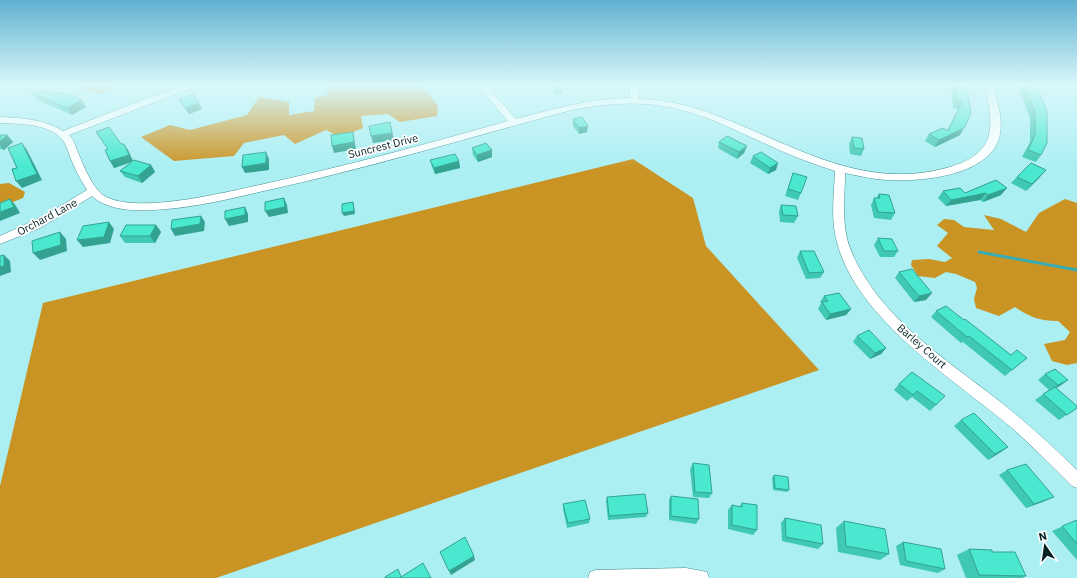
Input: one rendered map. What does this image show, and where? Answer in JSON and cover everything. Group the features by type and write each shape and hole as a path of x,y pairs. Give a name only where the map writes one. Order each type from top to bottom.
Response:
{"street":[{"path":"63,134 117,113"},
{"path":"505,113 513,122"},
{"name":"Suncrest Drive","path":"92,191 100,198 110,202 136,206 168,205 214,198 289,182 404,154 513,122 551,113"},
{"name":"Suncrest Drive","path":"701,113 740,128 806,158 840,170 870,175 906,177 942,173 971,163 984,154 993,144 996,135 997,126 994,113"},
{"path":"0,120 45,126 63,134 68,140 92,191"},
{"name":"Barley Court","path":"840,170 839,227 849,262 858,278 870,294 889,316 918,345 1021,427 1042,445 1077,481"},
{"name":"Orchard Lane","path":"0,240 20,233 52,217 92,191"},
{"path":"596,578 679,576 701,578"}],"shaded area":[{"path":"248,113 289,113 289,115 302,113 437,113 437,116 400,122 388,114 361,116 363,128 340,137 326,130 295,144 284,135 244,143 234,156 174,161 141,137 170,125 190,130 247,115"},
{"path":"633,159 693,198 706,246 819,370 216,578 0,578 0,486 43,303"},
{"path":"9,183 25,192 23,198 0,207 0,184"},
{"path":"1065,199 1077,203 1077,363 1067,365 1052,361 1044,344 1065,340 1070,332 1058,321 1035,318 1015,307 999,316 976,308 974,299 977,288 975,282 956,274 946,272 935,278 918,276 911,265 912,260 929,259 945,262 952,258 937,246 948,233 937,225 944,219 954,220 964,227 994,230 984,215 1001,219 1026,232 1039,213"}],"building":[{"path":"957,113 971,113 964,128 939,140 929,134 943,128 948,131"},
{"path":"1035,113 1047,113 1047,143 1041,155 1028,150 1035,135"},
{"path":"582,117 588,126 579,128 573,119"},
{"path":"390,122 392,133 371,136 369,126"},
{"path":"109,127 121,144 124,144 129,155 110,161 105,150 108,149 96,132"},
{"path":"353,132 354,142 332,146 331,135"},
{"path":"0,135 7,135 0,142"},
{"path":"727,136 747,146 739,152 719,142"},
{"path":"852,137 862,138 864,149 854,148"},
{"path":"22,143 37,174 16,181 12,169 17,168 8,148"},
{"path":"486,143 492,150 477,155 472,148"},
{"path":"266,152 266,163 242,167 243,155"},
{"path":"761,152 778,163 770,168 753,156"},
{"path":"455,154 459,161 434,168 430,160"},
{"path":"134,160 151,165 138,176 120,171"},
{"path":"1031,163 1046,170 1032,184 1017,177"},
{"path":"793,173 807,177 801,193 788,189"},
{"path":"996,180 1007,188 988,195 986,193 951,200 943,191 960,188 965,193"},
{"path":"879,194 889,195 895,213 878,212 874,198 880,198"},
{"path":"284,198 285,207 265,211 265,202"},
{"path":"10,199 14,207 0,212 0,203"},
{"path":"353,202 354,211 342,213 342,204"},
{"path":"781,205 796,206 798,216 783,215"},
{"path":"245,207 245,215 225,219 225,211"},
{"path":"201,216 200,224 171,229 172,220"},
{"path":"109,222 104,237 77,240 83,226"},
{"path":"126,225 156,225 150,236 120,236"},
{"path":"60,232 61,245 33,253 32,241"},
{"path":"878,238 892,239 898,251 884,251"},
{"path":"800,251 814,251 824,272 809,273"},
{"path":"4,255 4,266 0,267 0,256"},
{"path":"912,269 932,293 919,296 899,272"},
{"path":"839,293 851,309 830,314 822,302 828,301 824,296"},
{"path":"946,306 1011,355 1017,350 1027,358 1012,370 969,336 967,337 936,311"},
{"path":"869,330 886,348 875,353 857,336"},
{"path":"1055,369 1068,380 1058,385 1045,374"},
{"path":"912,372 945,396 936,405 917,391 913,395 899,384"},
{"path":"1055,387 1077,406 1077,408 1067,415 1043,394"},
{"path":"974,413 1008,447 995,454 961,420"},
{"path":"693,463 709,465 712,493 695,492"},
{"path":"1026,464 1054,497 1034,504 1007,470"},
{"path":"774,475 788,477 789,490 775,488"},
{"path":"645,494 648,513 609,516 607,497"},
{"path":"671,496 698,499 699,519 671,516"},
{"path":"585,500 590,519 568,523 563,504"},
{"path":"742,503 757,505 757,530 732,525 732,505 742,507"},
{"path":"785,518 821,525 823,544 786,537"},
{"path":"1077,520 1077,544 1062,526"},
{"path":"844,521 885,529 889,554 846,546"},
{"path":"465,537 474,556 449,571 440,552"},
{"path":"903,542 941,549 945,569 906,561"},
{"path":"969,549 992,550 992,552 1015,552 1026,576 979,575"},
{"path":"423,563 431,578 385,578 398,569 401,577"}],"waterway":[{"path":"979,252 1077,270"}]}
